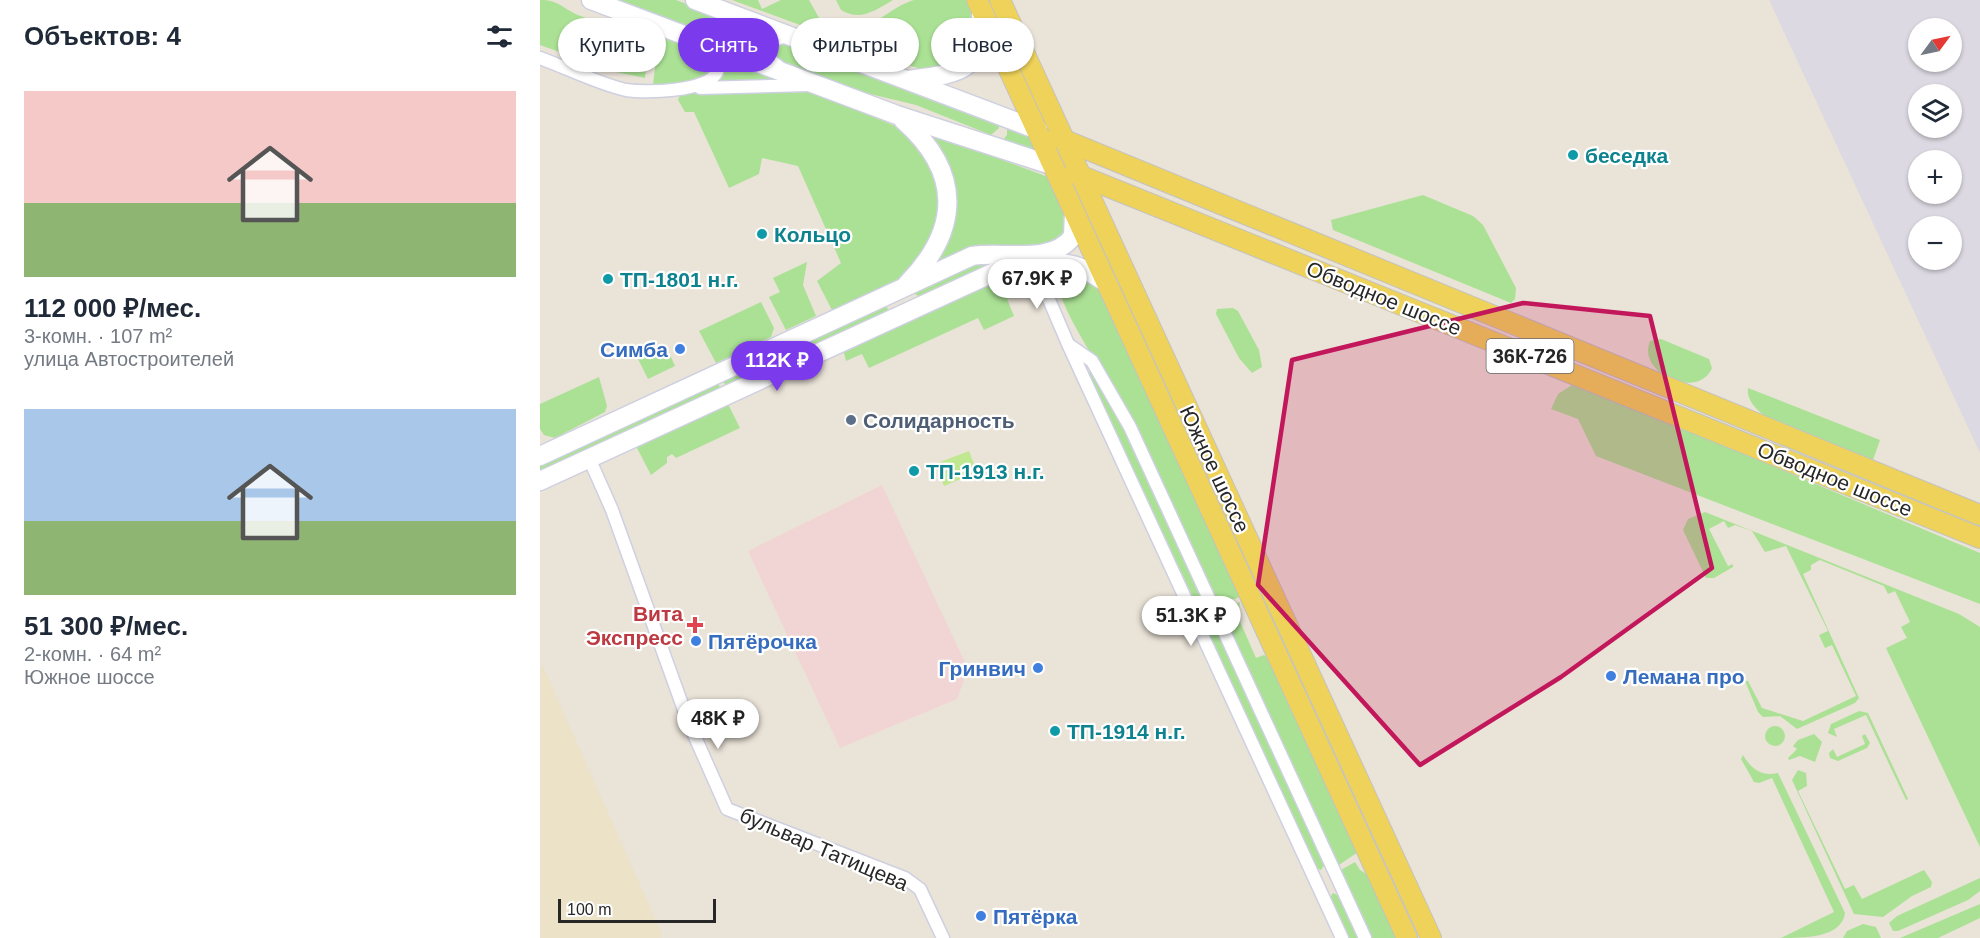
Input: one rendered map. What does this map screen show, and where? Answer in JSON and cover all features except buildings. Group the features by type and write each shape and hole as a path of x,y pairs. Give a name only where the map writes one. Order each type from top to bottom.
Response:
{"main road":[{"path":"591,0 678,33"},
{"path":"695,0 1038,130"},
{"name":"Южное шоссе","path":"1000,0 1431,938"},
{"path":"906,80 954,73 969,64 981,40 979,4"},
{"name":"Южное шоссе","path":"979,4 1407,938"},
{"path":"783,34 764,40 760,49 765,60 780,72 897,115 1054,166"},
{"path":"894,293 933,253 942,234 949,206 945,179 932,151 897,115"},
{"path":"987,144 998,139 1003,132 1003,123 998,115"},
{"name":"Обводное шоссе","path":"1038,130 1980,515"},
{"name":"Обводное шоссе","path":"1054,166 1980,538"},
{"path":"540,481 999,270 1032,260 1065,246 1075,228 1074,210"},
{"path":"540,456 972,256 1032,260 1079,267 1108,284"},
{"path":"894,293 898,316"}],"street":[{"path":"540,58 627,90 815,84"},
{"path":"693,88 710,81 717,72"},
{"path":"1032,260 1068,344 1342,938"},
{"path":"1068,344 1092,361 1130,427 1365,938"},
{"name":"бульвар Татищева","path":"589,458 612,510 688,721 727,809 905,878 920,890 943,938"}],"highlighted area":[{"path":"1523,303 1650,316 1712,568 1561,677 1420,765 1258,585 1292,360"}],"shaded area":[{"path":"1769,0 1980,0 1980,453"},
{"path":"882,485 968,669 957,699 840,748 748,551"},
{"path":"543,666 662,934 661,938 540,938 540,667"}],"green space":[{"path":"540,0 556,3 587,18 558,18 558,51 540,45"},
{"path":"613,0 676,0 724,18 678,18 678,24"},
{"path":"732,0 758,0 762,9 781,0 809,0 819,18 791,18 791,22"},
{"path":"836,0 893,0 868,13 855,15 841,10"},
{"path":"914,0 966,0 974,18 931,18 931,69 925,71 919,69 919,18 881,18"},
{"path":"666,36 678,39 678,72 710,72 698,83 653,85 655,72 666,72"},
{"path":"779,42 791,46 791,66 779,62"},
{"path":"616,72 646,72 645,78"},
{"path":"717,72 767,72 787,79 715,84"},
{"path":"807,72 860,72 999,124 999,128 991,135 916,105 862,92"},
{"path":"803,88 900,128 910,135 942,184 936,237 908,271 896,281 832,310 817,281 841,263 798,166 762,158 759,174 729,188 694,112 685,112 678,100 680,95 686,92"},
{"path":"1007,122 1031,131 1043,157 1003,140 1007,135"},
{"path":"911,126 1048,177 1070,215 1064,241 922,273 954,210"},
{"path":"1423,195 1473,216 1483,225 1516,288 1515,299 1511,303 1333,230 1331,220"},
{"path":"807,262 803,285 816,316 786,330 769,297 780,292 773,278"},
{"path":"981,262 990,267 920,297 915,294 919,287"},
{"path":"1069,271 1098,282 1244,595 1218,606 1136,426 1067,310 1060,293 1058,280"},
{"path":"1021,273 1030,279 1034,287 1007,299 1014,316 984,330 978,318 869,368 862,354 846,361 843,349 1001,274"},
{"path":"761,302 774,328 771,337 716,363 699,331"},
{"path":"885,305 887,312 726,387 722,378"},
{"path":"1233,308 1238,311 1259,350 1262,367 1252,373 1239,358 1216,314 1217,309"},
{"path":"1661,339 1709,359 1712,368 1705,378 1694,382 1683,382 1670,379 1660,372 1652,363 1648,353 1650,341"},
{"path":"666,346 675,366 648,379 638,359"},
{"path":"1087,371 1092,373 1129,438 1207,607 1199,610"},
{"path":"599,377 607,406 605,412 555,438 544,435 540,429 540,404"},
{"path":"716,380 721,389 540,472 540,461"},
{"path":"1575,383 1980,553 1980,604 1596,456 1578,419 1551,409 1558,394"},
{"path":"1748,388 1880,440 1873,460 1771,420 1751,402"},
{"path":"725,398 740,428 676,458 672,454 667,457 667,463 651,475 636,446"},
{"path":"969,451 977,472 944,486 935,464"},
{"path":"1705,512 1959,614 1980,627 1980,847 1886,648 1907,638 1901,627 1910,622 1895,591 1888,594 1884,586 1820,560 1811,565 1811,570 1803,574 1859,698 1855,703 1797,729 1780,716 1763,717 1758,712 1745,681 1748,681 1762,708 1803,721 1856,696 1832,645 1825,648 1819,635 1828,631 1786,546 1765,552 1752,531 1735,525 1728,528 1724,521 1709,529 1728,566 1733,564 1733,567 1714,578 1706,578 1683,530 1688,519"},
{"path":"1240,602 1238,617 1256,658 1264,655 1277,666 1361,850 1336,867 1220,611"},
{"path":"1209,611 1325,864 1321,870 1315,868 1201,615"},
{"path":"1859,711 1868,713 1908,799 1906,800 1866,715 1834,729 1837,737 1828,733 1831,724"},
{"path":"1775,726 1782,729 1785,736 1782,743 1775,746 1768,743 1765,736 1768,729"},
{"path":"1814,734 1822,742 1815,762 1800,756 1789,760 1788,758 1797,749 1793,746 1798,740"},
{"path":"1865,734 1870,743 1867,748 1838,761 1830,758 1829,753 1833,749 1837,757 1865,744 1862,736"},
{"path":"1743,755 1758,771 1767,774 1778,773 1845,913 1837,927 1829,932 1810,937 1781,938 1834,912 1772,778 1759,783 1754,782 1741,759"},
{"path":"1798,770 1806,773 1807,786 1798,791 1845,889 1854,885 1862,899 1924,870 1932,882 1931,887 1912,896 1883,917 1854,914 1792,780"},
{"path":"1355,862 1360,870 1373,878 1401,938 1369,938 1339,871"},
{"path":"1980,878 1980,891 1968,900 1898,931 1893,931 1889,923 1897,916"},
{"path":"1333,893 1339,896 1358,938 1347,938 1329,899"},
{"path":"1980,904 1980,918 1938,938 1900,938"},
{"path":"1863,924 1876,927 1881,938 1843,938 1847,931"}],"place":[{"name":"беседка","path":"1573,155"},
{"name":"Кольцо","path":"762,234"},
{"name":"ТП-1801 н.г.","path":"608,279"},
{"name":"Симба","path":"680,349"},
{"name":"Солидарность","path":"851,420"},
{"name":"ТП-1913 н.г.","path":"914,471"},
{"name":"Вита Экспресс","path":"695,625"},
{"name":"Пятёрочка","path":"696,641"},
{"name":"Гринвич","path":"1038,668"},
{"name":"Лемана про","path":"1611,676"},
{"name":"ТП-1914 н.г.","path":"1055,731"},
{"name":"Пятёрка","path":"981,916"}]}
